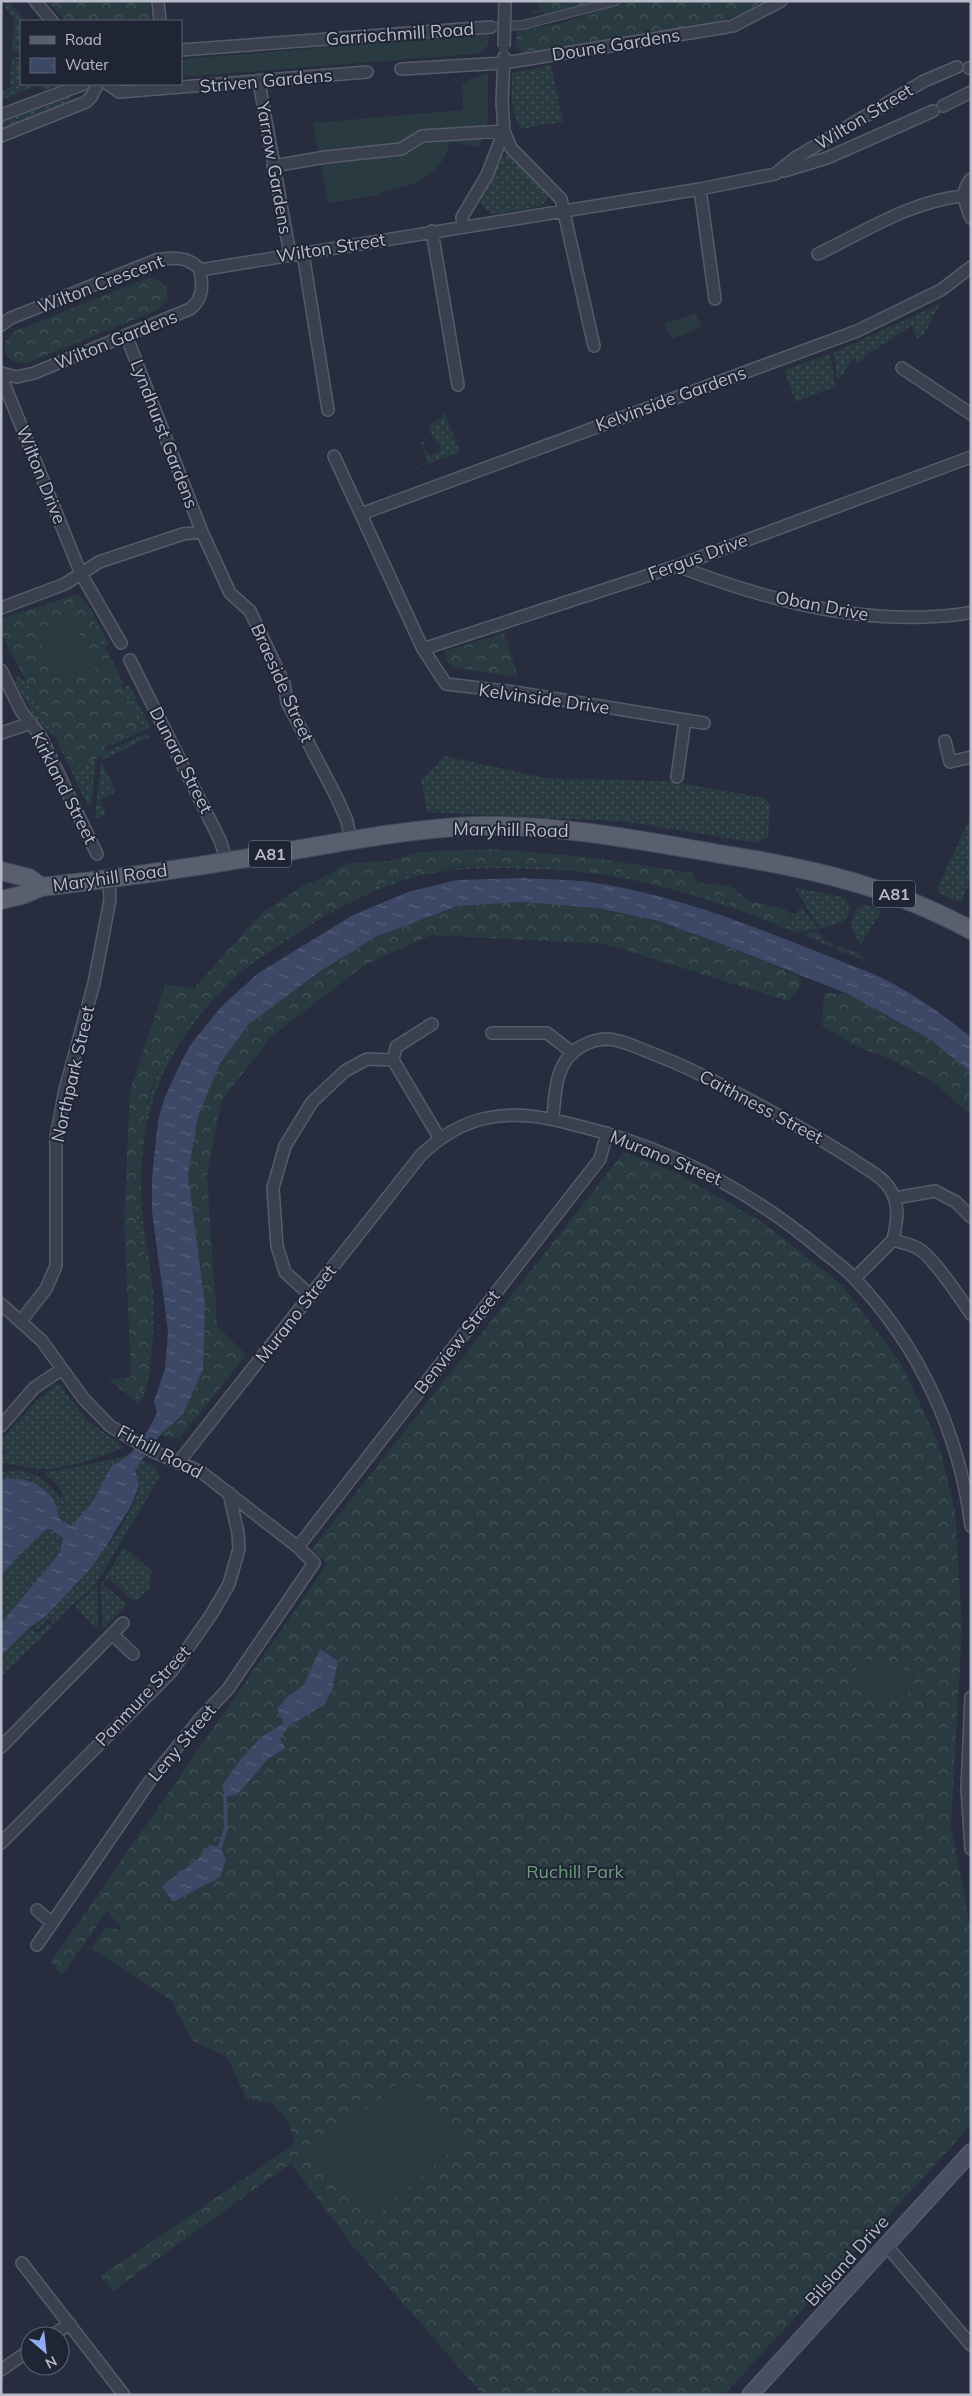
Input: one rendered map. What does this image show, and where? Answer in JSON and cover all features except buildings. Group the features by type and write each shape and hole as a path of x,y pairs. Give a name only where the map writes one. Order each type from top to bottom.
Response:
{"main road":[{"name":"Maryhill Road","path":"1,900 41,888 227,862 430,829 512,826 605,834 761,861 840,878 896,894 971,930"},
{"name":"Maryhill Road","path":"1,871 29,878 41,888"},
{"name":"Bilsland Drive","path":"750,2395 971,2152"}],"street":[{"path":"35,1 51,20"},
{"path":"158,1 160,20"},
{"path":"505,1 502,102 504,131 511,148 529,169 557,193 565,209 594,346"},
{"name":"Garriochmill Road","path":"182,50 530,24 616,1"},
{"name":"Doune Gardens","path":"504,63 730,27 781,1"},
{"path":"401,69 504,63"},
{"name":"Wilton Street","path":"775,174 795,158 924,81 957,67"},
{"name":"Striven Gardens","path":"109,85 119,92 367,72"},
{"name":"Yarrow Gardens","path":"259,82 290,254"},
{"path":"1,115 81,85"},
{"path":"1,136 86,102 97,85"},
{"name":"Wilton Street","path":"200,270 565,209 700,189 775,174 827,158 938,109 971,92"},
{"path":"273,166 326,157 401,149 422,136 504,131"},
{"path":"463,226 462,217 487,175 504,131"},
{"path":"971,179 966,184 963,196 971,218"},
{"path":"700,189 715,299"},
{"path":"818,254 910,209 940,198 963,196"},
{"path":"432,231 458,385"},
{"path":"303,253 328,410"},
{"name":"Wilton Crescent","path":"1,325 11,318 156,260 180,258 194,264 200,270"},
{"name":"Kelvinside Gardens","path":"361,514 857,331 942,290 971,267"},
{"name":"Wilton Gardens","path":"1,374 10,377 23,376 183,313 195,305 202,292 200,270"},
{"name":"Lyndhurst Gardens","path":"126,335 202,532"},
{"path":"902,368 971,414"},
{"name":"Wilton Drive","path":"1,374 81,574"},
{"name":"Kelvinside Drive","path":"334,456 423,649 446,684 514,692 704,723"},
{"name":"Fergus Drive","path":"423,649 677,566 971,457"},
{"path":"1,608 65,584 108,559 183,534 202,532"},
{"name":"Braeside Street","path":"202,532 230,593 250,611 284,683 287,702 340,804 348,824 351,841"},
{"name":"Oban Drive","path":"677,566 723,584 845,613 904,618 971,612"},
{"path":"81,574 121,643"},
{"name":"Dunard Street","path":"130,660 220,840 227,862"},
{"name":"Kirkland Street","path":"1,670 21,711 31,722 44,744 97,854"},
{"path":"677,777 685,720"},
{"path":"1,733 31,722"},
{"path":"945,742 950,762 971,757"},
{"name":"Northpark Street","path":"21,1321 46,1289 56,1266 56,1137 65,1090 94,983 110,900 109,879"},
{"path":"432,1024 396,1047 392,1060 440,1139"},
{"path":"492,1033 546,1033 573,1053 564,1063 559,1074 553,1119"},
{"name":"Caithness Street","path":"573,1053 582,1046 608,1039 675,1062 837,1149 882,1180 895,1198"},
{"path":"310,1295 285,1272 277,1246 273,1188 285,1146 312,1102 345,1070 367,1059 392,1060"},
{"name":"Murano Street","path":"178,1463 410,1168 440,1139 468,1124 488,1118 528,1115 553,1119 607,1133 652,1148 729,1184 794,1227 855,1278 914,1356 928,1382 957,1457 971,1526"},
{"name":"Benview Street","path":"298,1547 601,1158 607,1133"},
{"path":"855,1278 892,1240 897,1217 895,1198 935,1191 956,1202 971,1217"},
{"path":"892,1240 920,1249 950,1284 971,1314"},
{"name":"Firhill Road","path":"1,1304 47,1347 94,1410 110,1426 130,1440 201,1472 298,1547 314,1563"},
{"path":"1,1426 34,1388 62,1369"},
{"name":"Panmure Street","path":"1,1843 167,1676 185,1654 211,1615 229,1584 239,1550 238,1533 229,1493"},
{"name":"Leny Street","path":"37,1945 152,1778 200,1719 228,1689 314,1563"},
{"path":"1,1747 123,1623"},
{"path":"112,1634 133,1654"},
{"path":"971,1697 968,1788 971,1849"},
{"path":"37,1910 52,1924"},
{"path":"886,2245 970,2342"},
{"path":"22,2263 124,2395"},
{"path":"1,2370 20,2357"}],"green space":[{"path":"9,1 25,20 20,20 20,52 12,52 14,18 3,6"},
{"path":"51,1 150,1 151,20 64,20 49,3"},
{"path":"526,1 603,1 544,17 543,12 532,14 532,12 540,9 538,3"},
{"path":"628,1 764,1 745,12 717,23 522,54 516,45 517,31 558,24"},
{"path":"489,34 488,45 482,52 476,54 182,77 182,59"},
{"path":"12,57 20,57 20,85 39,85 1,100 1,92 10,88"},
{"path":"551,65 563,122 521,129 513,109 512,73"},
{"path":"488,73 488,120 480,147 450,142 440,164 423,179 402,187 379,192 379,195 328,203 313,123 463,110 462,83"},
{"path":"43,85 62,85 45,91 42,89"},
{"path":"69,94 72,102 1,131 1,121"},
{"path":"508,154 547,195 547,200 542,206 496,214 483,206 480,197 500,159"},
{"path":"152,278 163,283 168,293 167,301 158,310 27,363 14,362 6,355 5,342 13,332 145,279"},
{"path":"941,303 922,337 917,338 911,326 871,352 859,363 852,359 840,379 836,376 836,363 833,353"},
{"path":"696,313 701,328 671,339 665,324"},
{"path":"829,354 837,386 796,402 784,370"},
{"path":"442,414 445,414 460,452 414,469 428,462 421,443 425,441 424,448 430,455 439,452 440,444 433,438 429,427 438,419 441,419"},
{"path":"78,594 91,610 87,613 142,729 104,747 108,753 73,770 1,633 1,621 4,618"},
{"path":"91,610 109,645 105,647 123,684 117,687 78,619"},
{"path":"65,613 100,664 70,685 34,634"},
{"path":"504,633 518,677 455,668 446,659 445,651"},
{"path":"18,676 38,691 96,756 91,807 88,806 54,735 38,724 15,681"},
{"path":"129,685 150,727 112,745 95,701"},
{"path":"147,733 149,737 101,761 102,754"},
{"path":"445,756 545,778 668,781 765,798 770,806 768,837 758,843 628,822 427,812 421,780"},
{"path":"101,761 116,791 100,800 106,815 95,818"},
{"path":"971,816 971,878 961,903 940,894 938,887"},
{"path":"492,849 578,856 694,873 696,881 705,884 727,885 734,888 748,901 784,909 790,913 787,922 777,925 737,909 723,899 698,892 668,888 637,878 540,865 465,866 424,871 374,886 357,898 298,928 289,936 279,940 254,957 217,996 206,1004 190,1022 185,1032 174,1042 161,1065 148,1097 140,1146 141,1194 137,1206 137,1236 148,1267 150,1336 146,1380 141,1394 132,1398 109,1380 131,1377 124,1220 130,1091 165,985 194,988 262,913 303,886 322,878 348,863 389,861 419,852"},
{"path":"500,864 575,868 652,881 668,888 698,892 723,899 737,909 760,918 681,892 617,877 538,869 493,868 453,870 414,877 379,889 358,899 318,920 241,972 254,957 279,940 374,886 424,871"},
{"path":"794,887 846,898 849,906 847,917 844,921 820,928"},
{"path":"524,902 600,908 651,920 701,936 798,976 802,985 788,1001 605,944 431,935 363,966 271,1037 221,1101 207,1176 217,1326 246,1355 179,1439 160,1435 183,1414 203,1370 205,1305 188,1174 198,1117 219,1065 249,1024 319,972 375,937 457,906"},
{"path":"863,904 882,911 860,945 851,926 855,911"},
{"path":"801,907 818,929 794,932 777,925 782,925 790,918 790,913 796,914"},
{"path":"819,932 823,939 834,944 832,948 803,934"},
{"path":"839,946 861,954 864,960 837,950"},
{"path":"824,993 848,994 886,1013 928,1038 971,1072 971,1115 929,1079 893,1060 856,1046 822,1026"},
{"path":"212,1001 180,1043 158,1085 146,1131 141,1194 140,1146 143,1136 144,1114 161,1065 174,1042 185,1032 190,1022 206,1004"},
{"name":"Ruchill Park","path":"624,1152 673,1171 764,1223 841,1284 900,1362 938,1442 955,1510 962,1627 951,1827 971,1930 971,2125 724,2395 483,2395 351,2244 291,2163 113,2291 100,2276 295,2144 289,2123 273,2104 246,2098 227,2057 192,2040 171,2000 91,1948 107,1927 124,1931 107,1911 62,1975 51,1962 327,1564 311,1550"},
{"path":"141,1194 153,1293 153,1321 148,1382 144,1396 139,1404 132,1398 135,1398 146,1380 150,1336 148,1267 137,1236 137,1206"},
{"path":"59,1384 87,1420 124,1447 85,1462 64,1467 39,1469 1,1463 1,1457 5,1452 1,1448 1,1440 37,1400"},
{"path":"129,1454 86,1511 71,1526 59,1518 45,1492 38,1486 21,1479 1,1480 1,1473 10,1471 27,1472 42,1479 60,1498 64,1496 58,1485 44,1473 114,1459"},
{"path":"141,1460 155,1466 160,1477 94,1587 69,1608 54,1624 48,1619 38,1630 34,1625 63,1598 97,1561 125,1520 135,1501 139,1482 135,1470"},
{"path":"51,1529 63,1538 59,1554 1,1623 1,1576 19,1555 46,1530"},
{"path":"124,1547 152,1571 149,1588 135,1602 108,1578 103,1584 127,1604 103,1630 101,1585"},
{"path":"97,1586 98,1626 96,1628 75,1606"},
{"path":"49,1623 52,1626 51,1628 1,1677 1,1656 29,1629 33,1629 38,1634"},
{"path":"860,1657 914,1672 905,1703 851,1687"},
{"path":"406,2076 462,2142 369,2221 313,2154"}],"water":[{"path":"523,878 593,882 672,900 772,934 871,973 898,986 923,1002 971,1037 971,1072 928,1038 848,994 658,921 599,908 524,902 457,906 375,937 319,972 249,1024 219,1065 198,1117 188,1174 205,1305 203,1370 183,1414 160,1435 135,1470 139,1485 132,1504 106,1547 91,1568 47,1615 28,1629 1,1656 1,1623 59,1554 63,1538 51,1529 46,1530 19,1555 1,1576 1,1480 18,1479 36,1484 50,1495 59,1518 71,1526 92,1503 112,1465 133,1450 144,1436 157,1413 154,1401 165,1369 168,1331 152,1211 152,1178 158,1121 164,1099 183,1058 194,1040 222,1006 257,974 353,915 408,892 457,880"},
{"path":"320,1649 338,1661 333,1687 325,1704 289,1726 280,1738 285,1748 268,1759 237,1795 225,1796 222,1786 240,1760 261,1737 284,1723 277,1709 287,1697 304,1685"},
{"path":"209,1845 220,1847 226,1860 220,1877 173,1902 162,1886 198,1859"}],"waterway":[{"path":"220,1847 226,1828 225,1796"}]}
